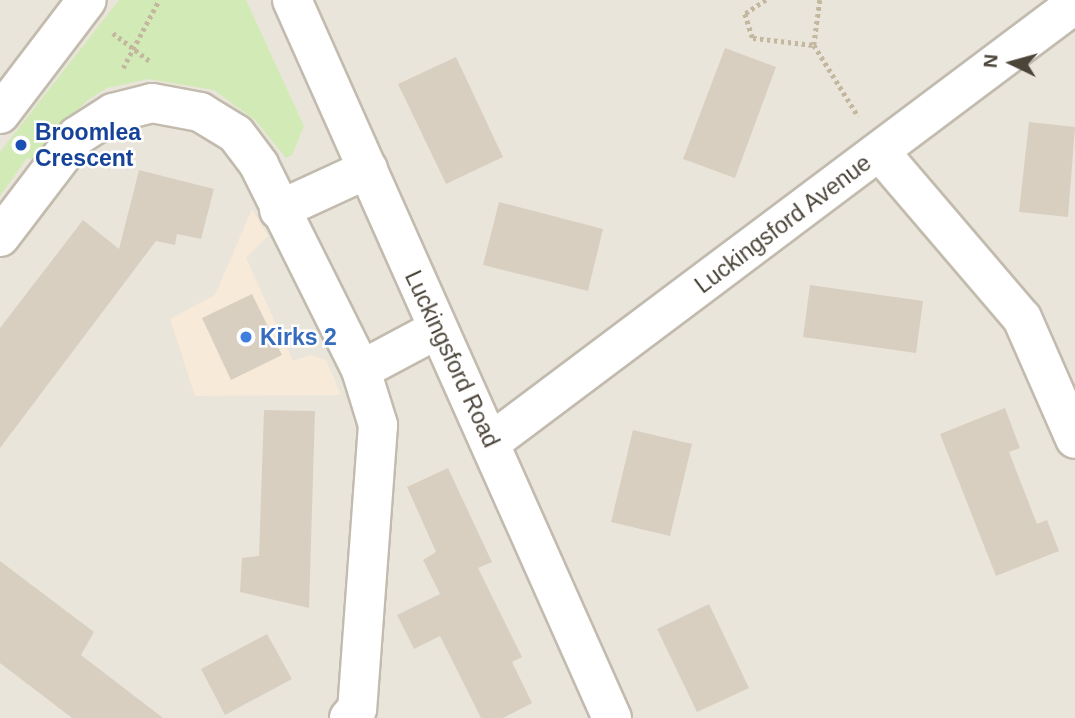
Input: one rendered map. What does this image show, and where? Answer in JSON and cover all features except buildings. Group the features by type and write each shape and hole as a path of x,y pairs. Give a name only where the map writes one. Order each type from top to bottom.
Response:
{"street":[{"name":"Luckingsford Road","path":"292,0 436,330 490,443 612,718"},
{"path":"0,114 84,4"},
{"name":"Luckingsford Avenue","path":"490,443 1075,4"},
{"path":"0,237 77,136 113,113 152,103 200,112 236,134 259,164 279,210 361,370 378,425 357,709 349,718"},
{"path":"880,152 1022,318 1075,439"},
{"path":"279,210 368,169"},
{"path":"361,370 436,330"}],"path":[{"path":"113,113 115,85 159,0"},
{"path":"766,0 746,15 753,38 814,45"},
{"path":"820,0 814,45 880,152"},
{"path":"84,4 153,64"}],"shaded area":[{"path":"0,0 1075,0 1075,718 0,718"},
{"path":"252,209 268,236 246,258 293,361 310,355 326,360 341,395 195,396 170,319 215,295"}],"green space":[{"path":"119,0 246,0 304,126 292,155 286,158 256,121 214,90 148,79 107,88 89,99 55,131 34,160 27,158 0,196 0,152"}],"place":[{"name":"Broomlea Crescent","path":"21,145"},
{"name":"Kirks 2","path":"246,337"}]}
